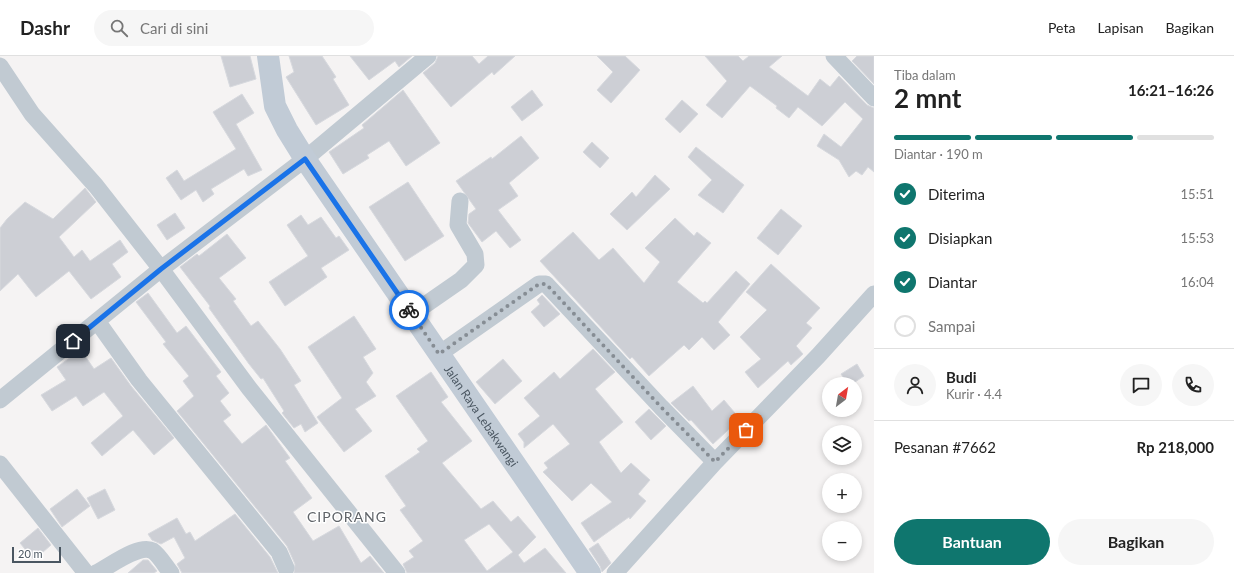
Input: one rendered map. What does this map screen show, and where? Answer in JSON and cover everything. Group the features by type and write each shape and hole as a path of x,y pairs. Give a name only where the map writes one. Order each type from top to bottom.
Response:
{"main road":[{"name":"Jalan Raya Lebakwangi","path":"268,56 276,106 287,130 305,159 590,573"}],"street":[{"path":"0,400 161,269 305,159 428,56"},
{"path":"834,56 874,98"},
{"path":"0,66 32,114 96,186 161,269 249,388 397,573"},
{"path":"412,314 461,280 476,265 475,254 458,225 460,201"},
{"path":"439,354 539,284 546,284 661,407 715,462"},
{"path":"615,573 715,462 818,356 874,294"},
{"path":"97,321 139,380 279,552 283,571"},
{"path":"0,464 86,573"},
{"path":"96,573 135,551 143,549 153,551 171,573"}],"building":[{"path":"221,56 250,56 256,79 230,87"},
{"path":"289,56 322,56 336,77 333,79 349,105 316,125 286,77 294,72"},
{"path":"350,56 412,56 399,67 395,61 369,80"},
{"path":"438,56 472,56 479,64 488,56 515,56 494,75 492,72 451,107 423,73 435,63"},
{"path":"597,56 625,56 640,70 611,103 597,90 613,72"},
{"path":"705,56 738,56 743,61 749,56 782,56 769,67 808,96 820,79 830,87 839,76 867,105 874,108 874,172 868,167 862,175 856,171 849,177 839,160 817,146 824,134 841,147 863,119 845,102 822,126 798,107 789,118 776,108 777,106 750,86 722,118 706,105 727,81"},
{"path":"857,56 874,56 874,84 852,61"},
{"path":"403,90 440,143 406,166 389,141 367,155 369,158 343,174 329,152 364,128 362,125"},
{"path":"532,90 543,105 522,121 511,107"},
{"path":"242,94 254,113 236,124 262,170 248,176 244,169 211,189 214,194 203,202 196,190 181,200 166,178 177,170 184,181 236,149 213,112"},
{"path":"682,100 698,114 680,133 665,119"},
{"path":"521,136 539,158 509,183 518,196 498,210 521,240 510,248 496,231 482,242 468,223 469,214 476,209 456,181 491,157 492,159"},
{"path":"592,142 609,158 600,168 583,152"},
{"path":"696,147 744,185 723,213 698,195 712,180 688,157"},
{"path":"655,175 670,189 627,230 610,214 632,192 636,197"},
{"path":"408,182 444,236 405,261 369,207"},
{"path":"85,188 96,202 59,237 74,257 82,250 90,261 120,240 128,252 112,264 121,277 91,299 69,271 36,297 18,274 0,291 0,228 7,219 25,202 53,219"},
{"path":"781,209 802,226 778,255 757,238"},
{"path":"175,213 185,228 167,240 157,225"},
{"path":"301,215 308,225 321,217 336,238 339,236 349,250 321,268 327,277 285,306 269,282 308,256 287,225"},
{"path":"675,218 694,236 697,232 711,243 677,282 703,303 705,301 707,303 736,271 750,284 718,322 730,335 714,350 702,337 689,350 684,345 649,376 632,357 630,359 540,261 573,232 599,260 613,248 644,283 660,262 645,248"},
{"path":"227,234 246,258 219,278 236,299 233,301 251,326 258,321 280,349 301,381 294,385 318,423 305,432 301,424 294,428 282,413 284,411 263,378 261,379 249,364 209,308 210,306 180,267 197,254 199,256"},
{"path":"771,264 820,308 806,323 812,328 796,346 803,354 791,365 788,361 758,388 745,372 761,359 740,337 767,310 746,292"},
{"path":"148,293 177,333 186,326 221,372 216,376 229,393 220,401 231,415 223,421 242,444 266,425 290,458 285,461 312,498 293,512 313,541 339,526 361,563 370,556 384,573 294,573 295,564 287,546 177,411 194,396 183,381 189,376 163,344 166,342 136,302"},
{"path":"542,295 560,314 544,327 531,312 540,304 537,300"},
{"path":"354,316 376,349 363,357 373,373 366,382 376,396 355,409 372,431 344,452 317,417 342,398 308,347"},
{"path":"593,349 615,372 595,389 623,422 599,442 621,473 631,463 650,480 638,494 646,501 630,519 629,517 594,542 581,523 612,502 591,483 572,501 543,472 548,468 544,463 570,444 553,424 524,448 524,442 518,434 540,416 524,398 554,372 560,379"},
{"path":"81,350 94,369 111,358 131,386 174,438 154,455 133,430 102,456 91,443 123,416 104,392 83,406 76,396 52,411 41,395 66,380 57,367"},
{"path":"503,359 522,381 495,404 476,382"},
{"path":"857,364 864,376 862,377 843,377 841,374"},
{"path":"431,372 448,397 441,402 472,441 442,463 481,509 493,501 511,522 518,516 536,537 518,555 524,563 545,548 566,573 407,573 403,564 414,557 409,551 423,541 400,510 406,506 385,476 420,452 417,449 428,441 396,396","holes":["489,524 513,552 487,571 464,540"]},
{"path":"693,386 712,411 724,400 740,419 713,444 691,420 689,421 671,403"},
{"path":"649,409 666,426 651,440 635,422"},
{"path":"77,489 90,506 62,527 50,509"},
{"path":"105,489 115,510 98,519 87,498"},
{"path":"235,514 270,557 278,573 182,573 177,564 185,558 174,537 161,544 152,540 148,534 177,518 186,534 190,532 195,541"},
{"path":"38,528 51,545 34,560 20,543"},
{"path":"598,543 611,563 602,572 600,566 589,549"},
{"path":"143,560 148,560 157,571 154,573 128,573"}],"way so far":[{"path":"409,310 439,354 539,284 546,284 661,407 715,462 746,430"}],"district":[{"name":"CIPORANG","path":"347,516"}],"route":[{"path":"73,341 161,269 305,159 409,310"}]}
